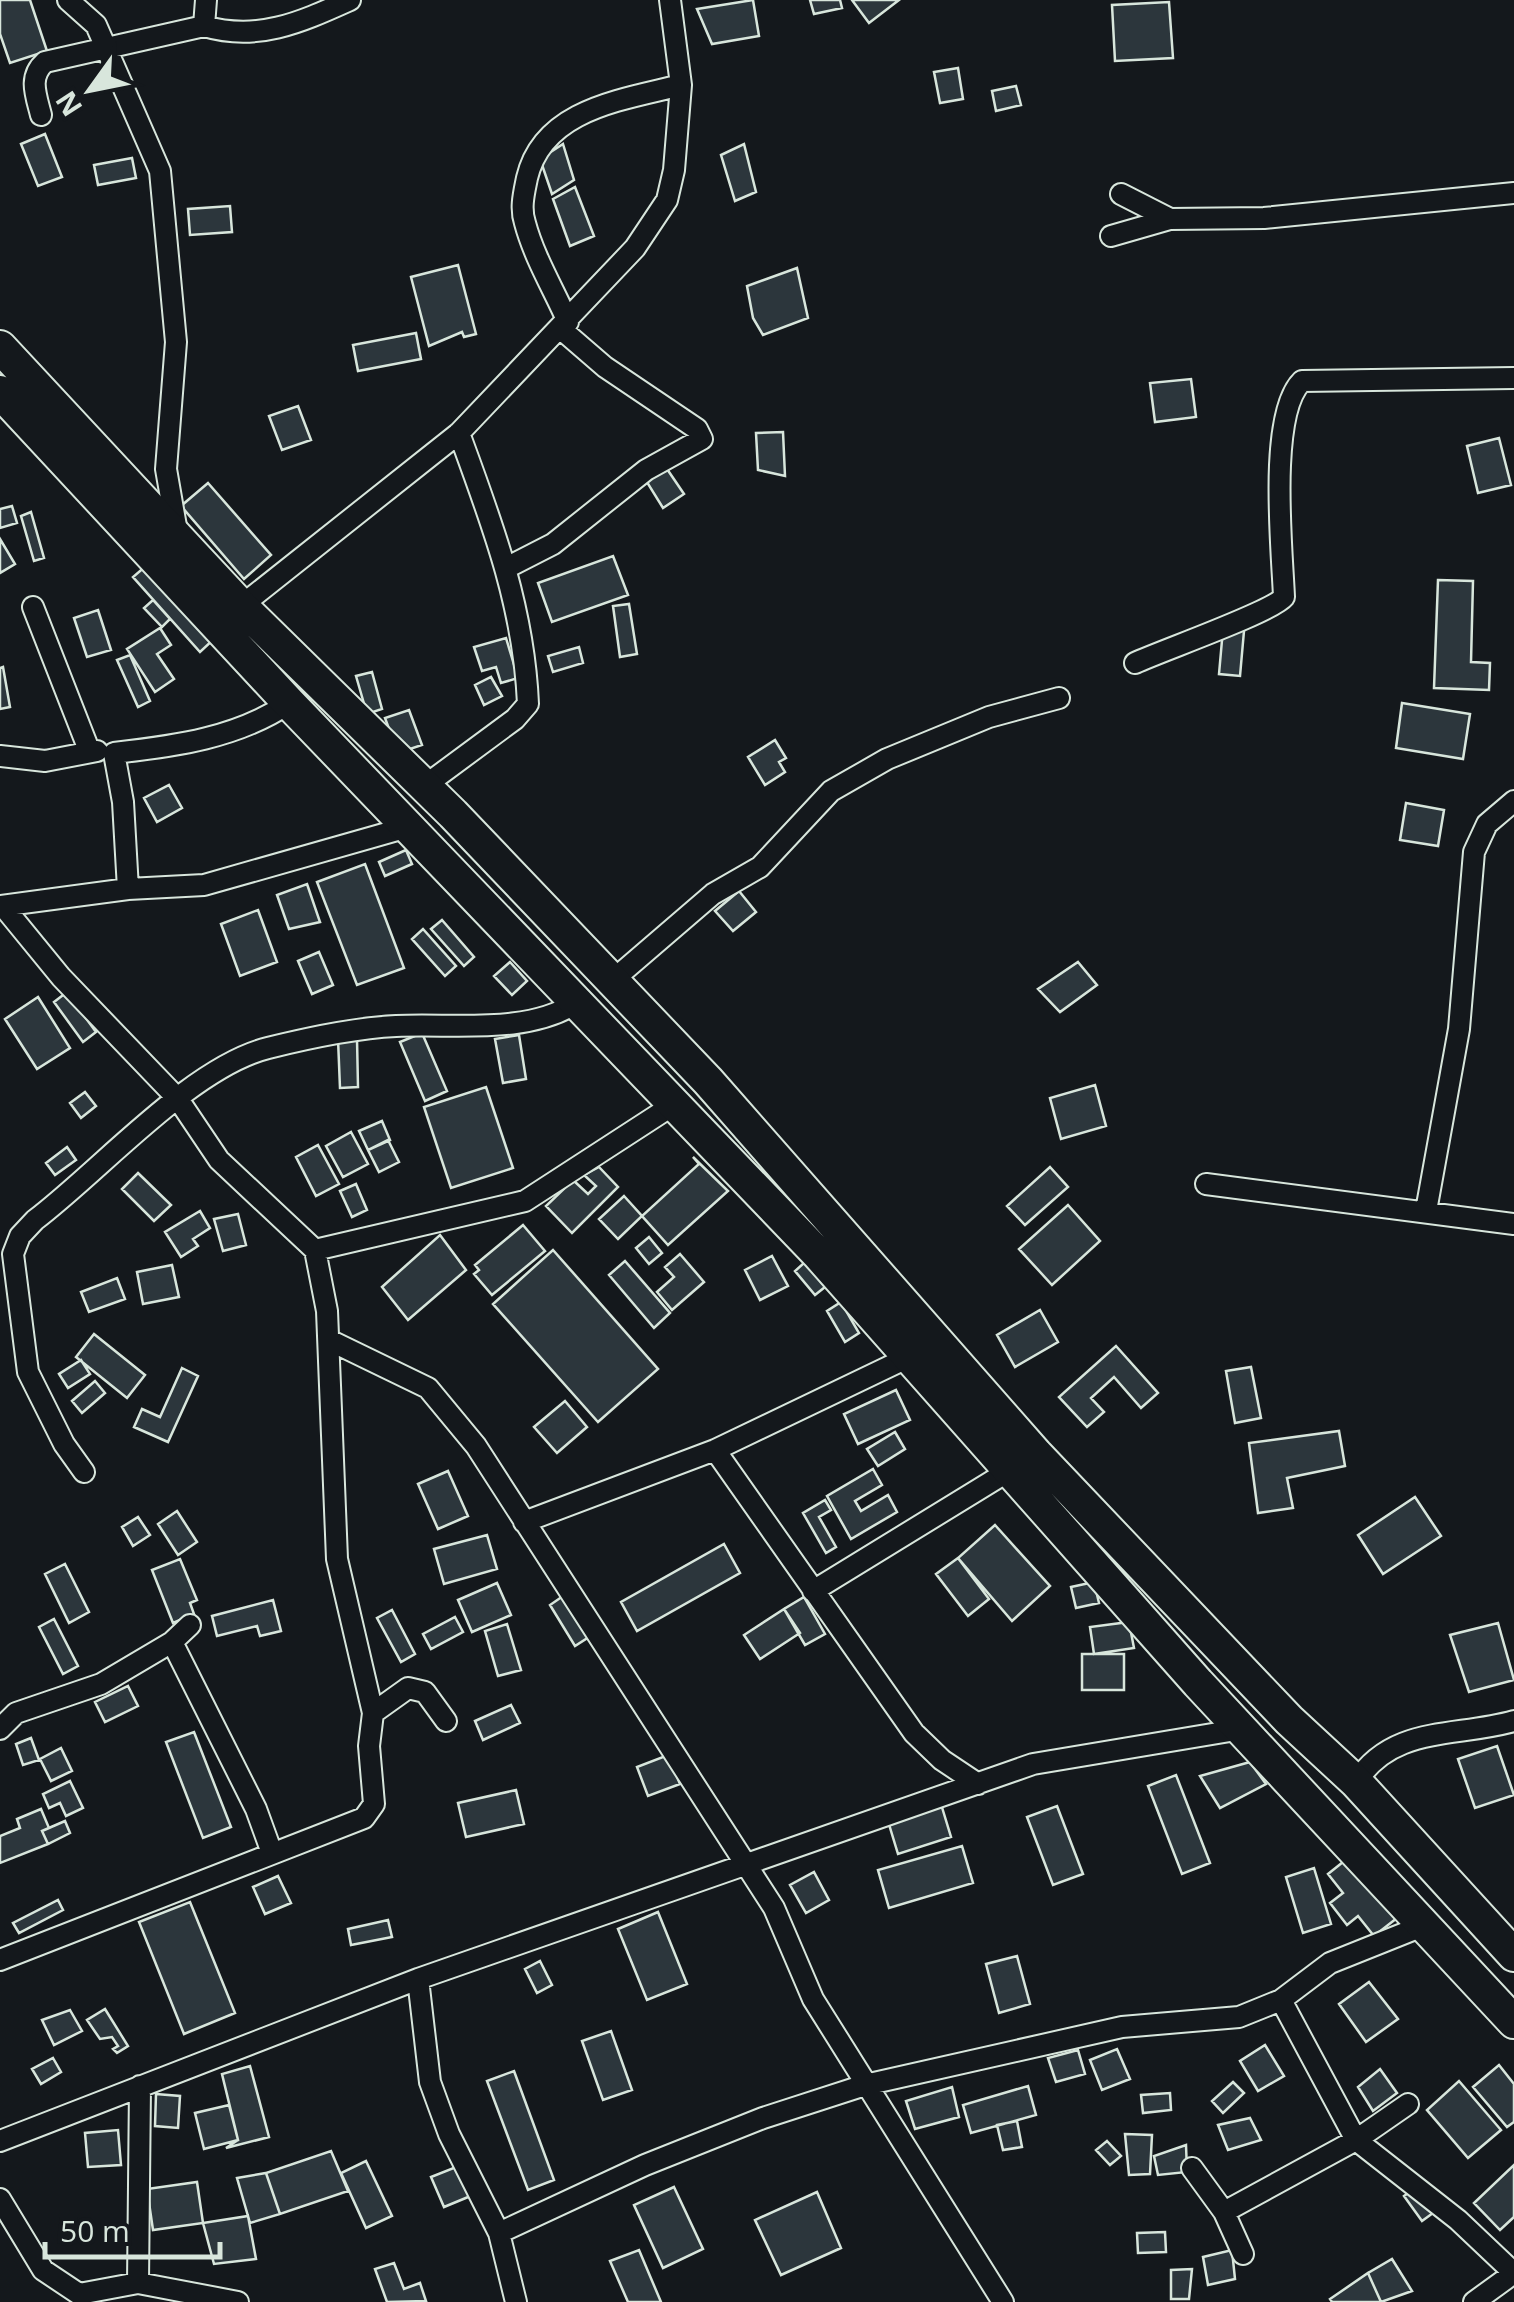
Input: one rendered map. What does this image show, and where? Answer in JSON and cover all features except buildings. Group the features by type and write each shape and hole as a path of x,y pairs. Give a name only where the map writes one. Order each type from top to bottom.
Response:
{"main road":[{"path":"0,347 240,606 613,980 708,1081 1036,1454 1290,1720 1356,1782 1514,1954"},
{"path":"0,392 289,703 818,1254 1007,1472 1514,2022"}],"street":[{"path":"68,0 96,26 160,171 176,342 166,468 178,539"},
{"path":"204,26 206,0"},
{"path":"41,115 34,84 36,70 62,56 204,26 226,32 286,29 350,0"},
{"path":"240,606 459,433 636,248 667,200 674,170 681,86 670,0"},
{"path":"508,567 553,544 646,470 702,439 697,429 605,367 565,325 525,224 522,202 530,166 542,141 572,117 681,86"},
{"path":"1111,236 1170,219 1264,218 1514,193"},
{"path":"1121,194 1170,219"},
{"path":"1135,663 1233,621 1276,608 1284,597 1279,455 1294,391 1302,381 1514,378"},
{"path":"422,788 515,719 528,704 522,634 508,567 459,433"},
{"path":"33,606 88,750"},
{"path":"613,980 713,894 760,867 831,791 888,759 989,717 1059,698"},
{"path":"0,756 45,761 88,750 114,753 171,747 256,725 289,703"},
{"path":"114,753 124,802 128,889"},
{"path":"1426,1211 1459,1029 1474,852 1487,824 1514,801"},
{"path":"2,906 128,889 204,885 408,827"},
{"path":"0,1960 364,1818 374,1804 369,1746 373,1712 337,1559 329,1340 315,1250 219,1160 178,1099 61,977 2,906"},
{"path":"84,1472 64,1444 28,1372 14,1254 20,1236 35,1220 208,1075 264,1048 392,1026 474,1025 555,1016 576,1003"},
{"path":"315,1250 525,1201 673,1104"},
{"path":"1206,1184 1514,1224"},
{"path":"329,1340 428,1388 447,1406 774,1908 812,1998 1004,2302"},
{"path":"524,1522 715,1450 909,1357"},
{"path":"715,1450 914,1732 942,1760 978,1784"},
{"path":"813,1591 1007,1472"},
{"path":"0,1730 16,1713 102,1684 172,1642 190,1625"},
{"path":"172,1642 256,1809 272,1853"},
{"path":"373,1712 408,1688 426,1692 446,1721"},
{"path":"1356,1782 1370,1761 1391,1746 1514,1721"},
{"path":"0,2140 418,1979 1033,1764 1242,1729"},
{"path":"500,2233 645,2165 865,2085 1122,2028 1240,2017 1281,2000 1330,1963 1425,1925"},
{"path":"418,1979 430,2082 449,2134 500,2233 516,2302"},
{"path":"1281,2000 1356,2140 1458,2220 1514,2273 1474,2302"},
{"path":"138,2282 140,2086"},
{"path":"1224,2212 1356,2140 1408,2104"},
{"path":"1192,2168 1224,2212 1243,2254"},
{"path":"0,2199 43,2270 56,2283 78,2294 138,2282 238,2302"}]}
